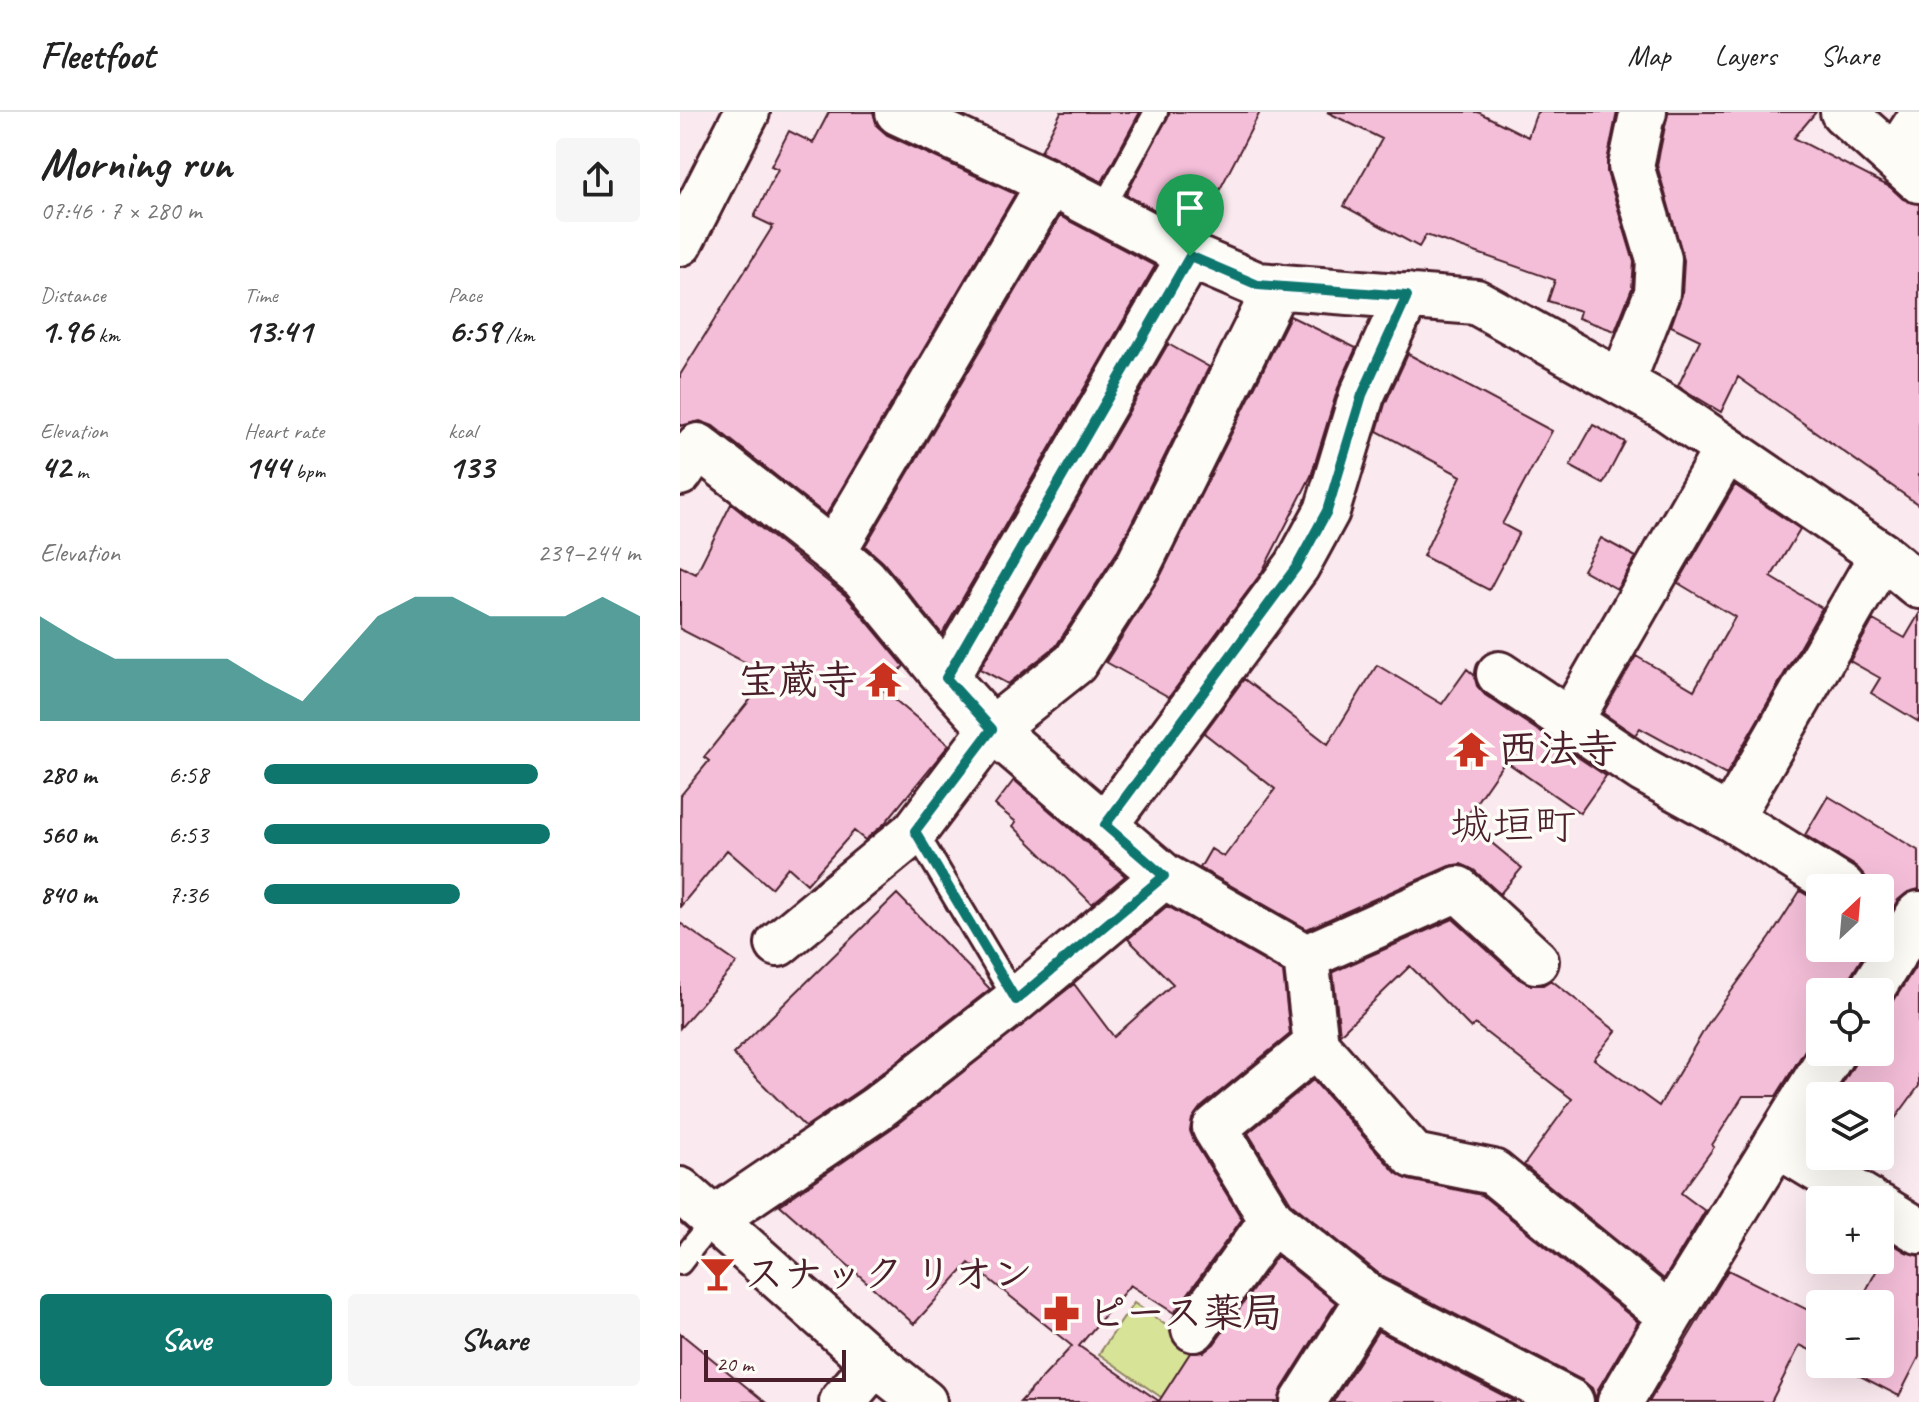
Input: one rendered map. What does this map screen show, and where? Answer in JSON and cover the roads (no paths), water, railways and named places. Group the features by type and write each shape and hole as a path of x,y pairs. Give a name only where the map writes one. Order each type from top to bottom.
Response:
{"street":[{"path":"680,243 747,112"},
{"path":"898,112 942,121 1050,183 1190,256 1258,285 1476,302 1665,407 1882,555 1919,586"},
{"path":"1622,383 1657,293 1659,259 1631,166 1644,112"},
{"path":"1843,112 1907,168 1919,120"},
{"path":"833,552 1050,183"},
{"path":"946,678 1190,256"},
{"path":"778,944 915,831 992,729 1075,663 1139,564 1277,286"},
{"path":"1105,825 1297,566 1327,511 1362,395 1407,296"},
{"path":"680,473 698,446 864,578 992,729 1164,876 1306,957"},
{"path":"1570,721 1726,450"},
{"path":"1730,818 1882,555"},
{"path":"1499,674 1643,770 1730,818 1820,874"},
{"path":"714,1219 876,1109 1016,1000 1164,876"},
{"path":"1306,957 1458,889 1536,961"},
{"path":"1877,978 1899,930"},
{"path":"1306,957 1316,1045 1414,1156 1493,1172 1670,1316"},
{"path":"1316,1045 1215,1128 1272,1220 1369,1298 1571,1402"},
{"path":"1620,1402 1824,1066"},
{"path":"1776,1144 1845,1186"},
{"path":"680,1190 875,1363 924,1402"},
{"path":"1894,1216 1919,1231"},
{"path":"1194,1329 1272,1220"},
{"path":"1303,1402 1369,1298"},
{"path":"842,1402 875,1363"}],"lane":[{"path":"1102,210 1156,112"},
{"path":"915,831 1016,1000"},
{"path":"680,1263 714,1219"}],"place":[{"name":"宝蔵寺","path":"884,680"},
{"name":"西法寺","path":"1472,749"},
{"name":"スナック リオン","path":"718,1274"},
{"name":"ピース薬局","path":"1061,1313"}],"district":[{"name":"城垣町","path":"1513,825"}]}
